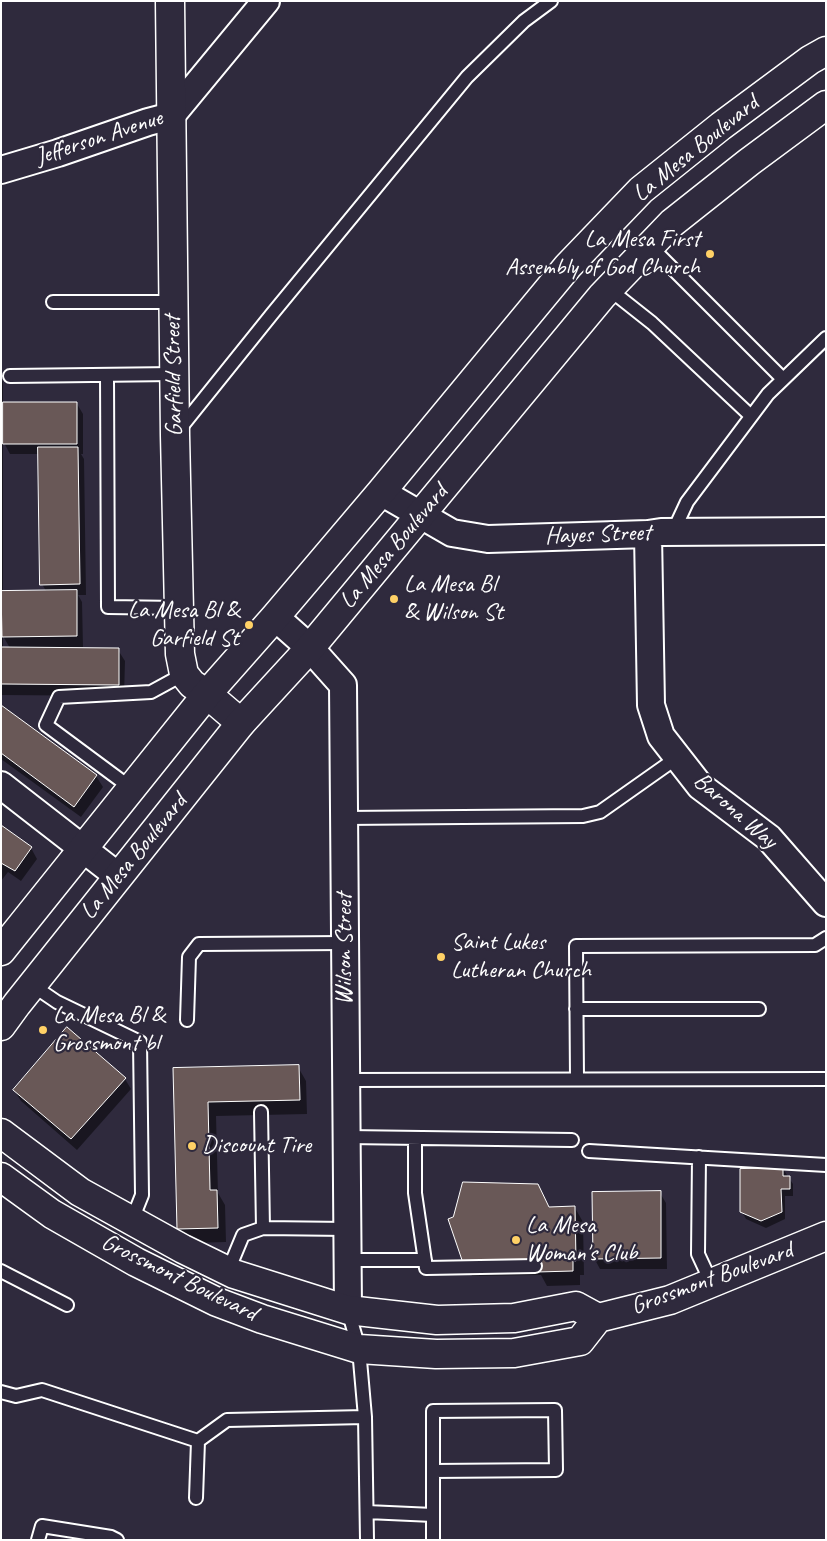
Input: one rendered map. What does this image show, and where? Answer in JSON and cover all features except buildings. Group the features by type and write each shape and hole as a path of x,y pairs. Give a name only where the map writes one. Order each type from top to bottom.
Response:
{"main road":[{"name":"Garfield Street","path":"170,1 175,435 180,654 184,674"},
{"name":"La Mesa Boulevard","path":"1,950 207,694 381,492 568,266 641,190 721,126 810,60 826,51"},
{"name":"La Mesa Boulevard","path":"1,1026 241,723 310,648 609,289 672,224 741,168 826,105"},
{"path":"184,674 192,684 207,694 241,723"},
{"name":"Grossmont Boulevard","path":"1,1133 80,1192 228,1271 348,1310 438,1320 514,1318 576,1306 598,1318"},
{"name":"Grossmont Boulevard","path":"1,1177 52,1214 136,1262 217,1302 262,1319 359,1349 436,1354 514,1353 580,1341 598,1318 670,1300 826,1236"}],"street":[{"name":"Jefferson Avenue","path":"1,170 171,116 266,1"},
{"name":"Hayes Street","path":"381,492 452,532 488,539 661,533 826,531"},
{"name":"Barona Way","path":"661,533 651,705 661,736 700,786 769,838 826,903"},
{"name":"Wilson Street","path":"275,617 310,648 343,686 348,1310"},
{"path":"1,785 118,876"}],"lane":[{"path":"175,435 467,77 524,21 551,1"},
{"path":"650,246 783,379"},
{"path":"609,289 652,324 751,416"},
{"path":"52,302 173,302"},
{"path":"661,533 687,502 768,394 826,338"},
{"path":"10,376 174,374"},
{"path":"107,376 108,607 179,608"},
{"path":"131,788 46,725 59,697 151,692 184,674"},
{"path":"344,818 583,816 600,812 678,757"},
{"path":"577,1079 576,946 815,945 826,938"},
{"path":"187,1020 189,957 199,944 345,943"},
{"path":"32,985 57,1002 140,1042 142,1195 132,1220"},
{"path":"576,1009 760,1009"},
{"path":"346,1080 826,1079"},
{"path":"262,1112 263,1228"},
{"path":"347,1137 572,1140"},
{"path":"415,1138 415,1193 426,1268 535,1266"},
{"path":"589,1151 826,1165"},
{"path":"699,1157 698,1254 711,1282"},
{"path":"228,1271 243,1235 263,1228 347,1229"},
{"path":"348,1260 425,1260"},
{"path":"1,1271 67,1305"},
{"path":"348,1310 359,1349 365,1417 367,1540"},
{"path":"1,1392 16,1396 42,1390 198,1441"},
{"path":"433,1471 556,1470 555,1410 433,1411 433,1471 433,1540"},
{"path":"198,1441 227,1420 365,1417"},
{"path":"196,1498 198,1441"},
{"path":"367,1512 433,1515"},
{"path":"38,1540 42,1526 111,1537 118,1540"}],"place":[{"name":"La Mesa First Assembly of God Church","path":"710,254"},
{"name":"La Mesa Bl & Wilson St","path":"394,599"},
{"name":"La Mesa Bl & Garfield St","path":"249,625"},
{"name":"Saint Lukes Lutheran Church","path":"441,957"},
{"name":"La Mesa Bl & Grossmont bl","path":"43,1030"},
{"name":"Discount Tire","path":"192,1146"},
{"name":"La Mesa Woman's Club","path":"516,1240"}]}
